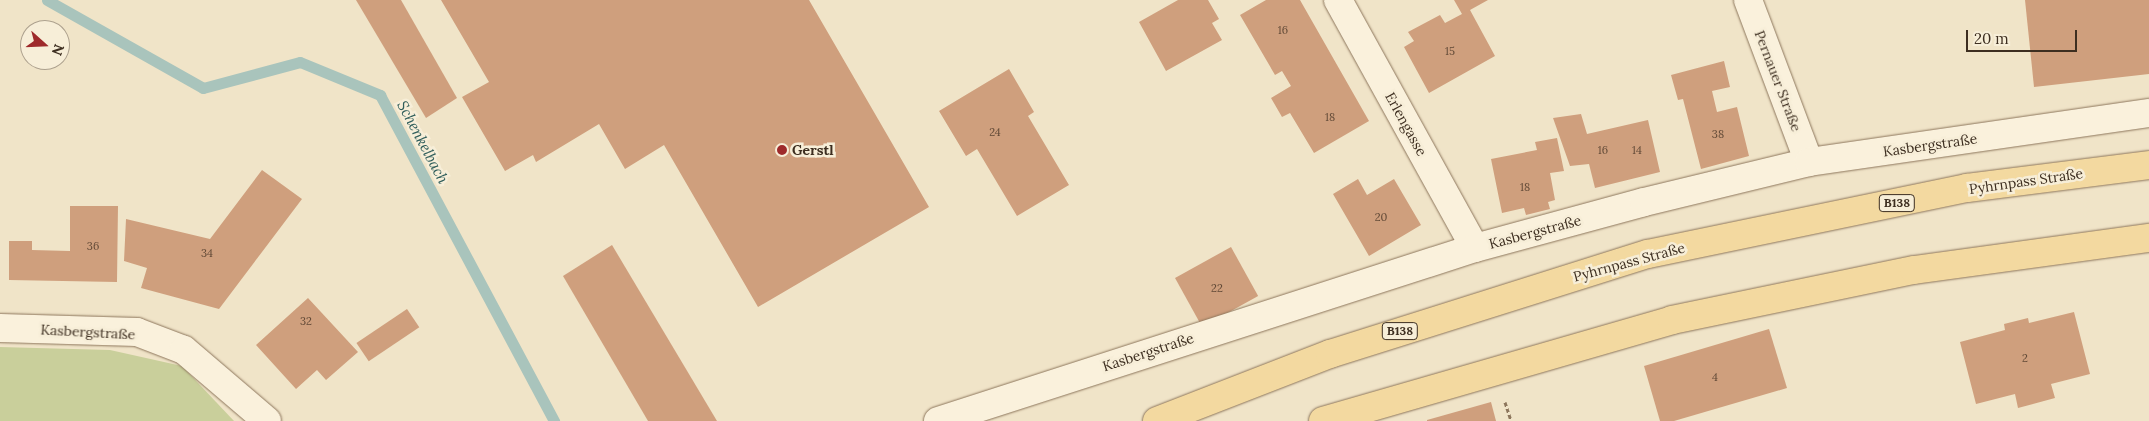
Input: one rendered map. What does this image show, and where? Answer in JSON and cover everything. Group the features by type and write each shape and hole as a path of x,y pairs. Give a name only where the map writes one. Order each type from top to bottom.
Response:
{"main road":[{"name":"Pyhrnpass Straße","path":"1157,421 1330,354 1648,254 1967,188 2149,165"},
{"path":"1323,421 1672,320 1914,270 2149,238"}],"street":[{"name":"Erlengasse","path":"1338,0 1475,248"},
{"name":"Pernauer Straße","path":"1748,0 1809,162"},
{"name":"Kasbergstraße","path":"938,421 1475,248 1644,202 1809,162 2149,113"},
{"name":"Kasbergstraße","path":"0,328 136,332 184,350 267,421"}],"path":[{"path":"1504,400 1511,421"}],"green space":[{"path":"0,347 110,350 182,366 234,421 0,421"}],"building":[{"path":"356,0 401,0 457,98 426,118"},
{"name":"Gerstl","path":"441,0 809,0 929,207 758,307 664,145 625,169 599,124 536,162 533,155 505,171 462,97 489,82"},
{"path":"1178,0 1208,0 1219,19 1212,23 1222,40 1166,71 1139,22"},
{"path":"1266,0 1300,0 1369,121 1314,153 1290,113 1282,117 1271,98 1291,86 1282,71 1275,75 1240,15"},
{"path":"1454,0 1488,0 1470,10 1495,56 1429,93 1404,47 1414,41 1408,32 1440,15 1445,23 1462,14"},
{"path":"2025,0 2149,0 2149,74 2034,87"},
{"path":"1724,61 1730,87 1712,91 1717,112 1737,107 1749,156 1701,169 1683,99 1678,100 1671,75"},
{"path":"1009,69 1034,112 1028,116 1069,185 1017,216 977,149 966,156 939,111"},
{"path":"1581,114 1587,134 1648,120 1660,172 1595,188 1589,164 1570,166 1553,118"},
{"path":"1557,138 1564,171 1550,173 1555,200 1548,202 1550,209 1526,215 1524,208 1502,213 1491,159 1537,150 1535,142"},
{"path":"262,170 302,199 219,309 141,288 147,268 124,261 126,219 210,239"},
{"path":"1358,179 1367,195 1394,179 1421,225 1369,256 1333,194"},
{"path":"70,206 118,206 117,282 9,280 9,241 32,241 32,250 70,251"},
{"path":"612,245 717,421 648,421 563,276"},
{"path":"1231,247 1258,296 1202,327 1175,278"},
{"path":"308,298 358,352 326,380 317,370 296,389 256,345"},
{"path":"407,309 419,327 369,361 356,343"},
{"path":"2074,312 2090,374 2051,384 2055,398 2018,408 2015,394 1976,404 1960,342 2005,330 2004,324 2028,318 2029,323"},
{"path":"1769,329 1787,388 1674,421 1660,421 1644,366"},
{"path":"1491,402 1496,421 1427,421 1427,420"}],"waterway":[{"name":"Schenkelbach","path":"47,0 203,88 300,62 380,95 554,421"}],"place":[{"name":"Gerstl","path":"782,150"}]}
